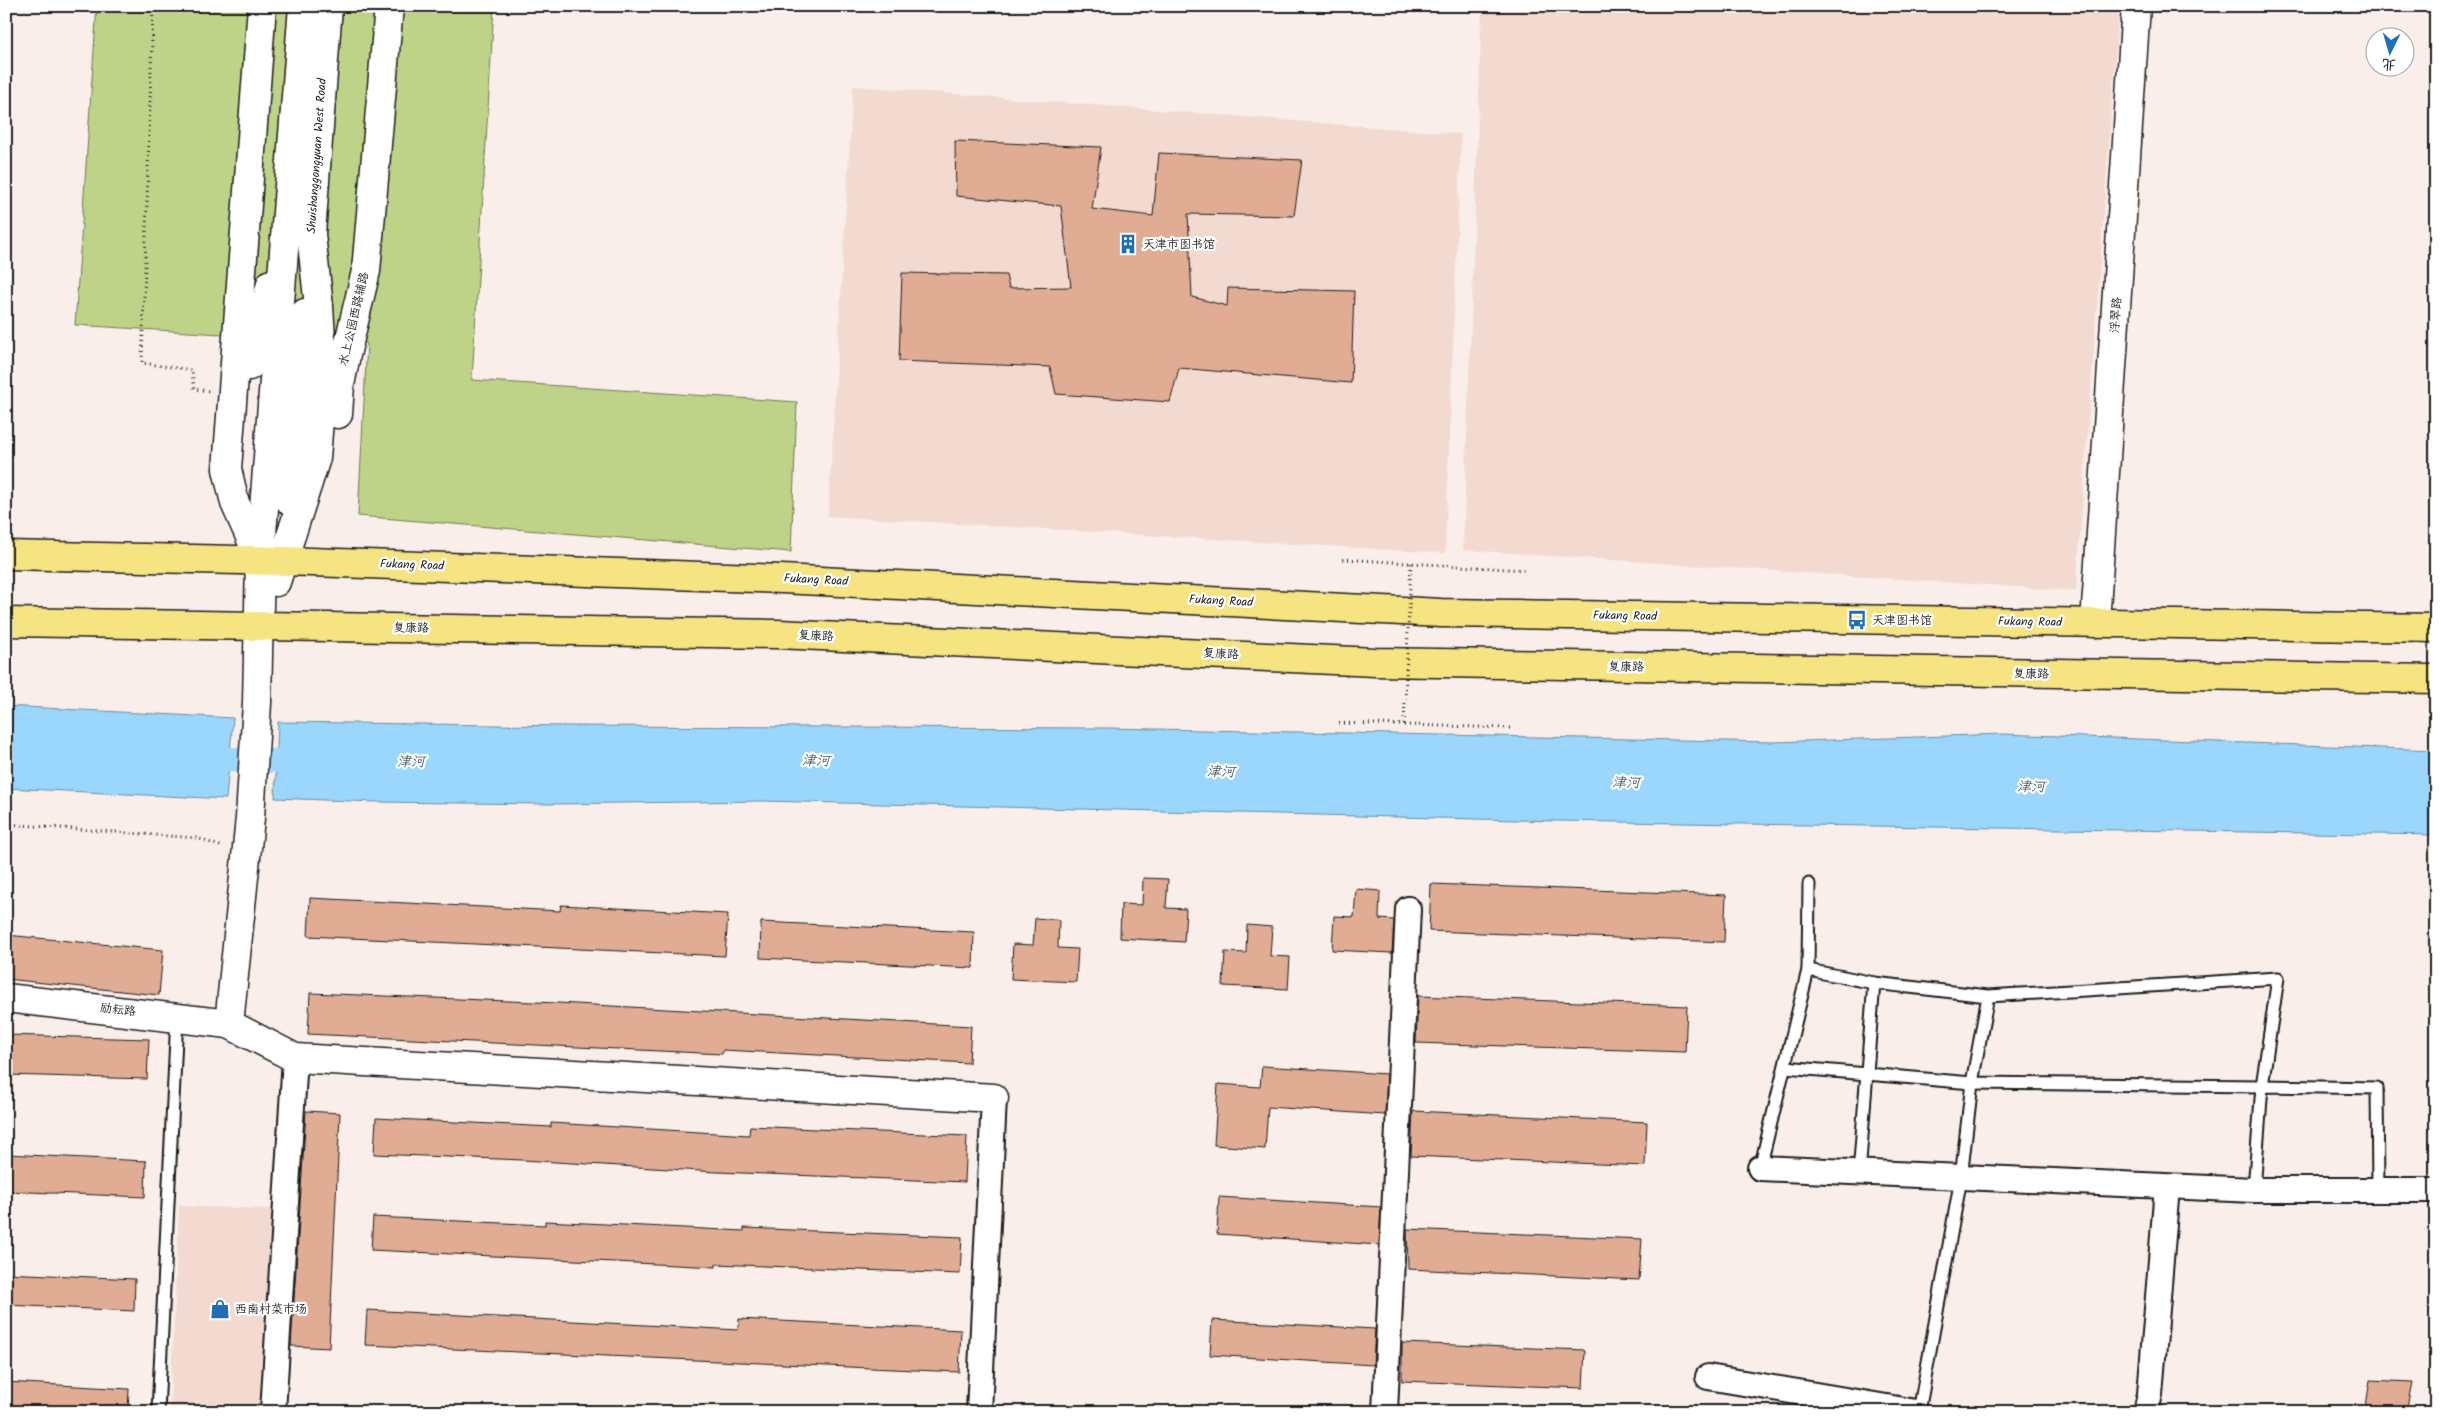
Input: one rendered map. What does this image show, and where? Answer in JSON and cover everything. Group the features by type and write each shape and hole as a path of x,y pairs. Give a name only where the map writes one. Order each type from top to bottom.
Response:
{"highway":[{"name":"Fukang Road","path":"6,555 272,560 782,578 1441,613 2436,628"},
{"name":"复康路","path":"6,622 778,634 1118,648 1376,662 2436,679"}],"street":[{"path":"229,1024 250,818 260,626 272,560 235,503 227,469 262,6"},
{"name":"Shuishanggongyuan West Road","path":"272,560 316,458 323,369 319,307 298,235 303,6"},
{"name":"Shuishanggongyuan West Road","path":"272,560 298,235 328,6"},
{"name":"水上公园西路辅路","path":"272,560 327,484 334,465 340,385 366,271 389,6"},
{"name":"浮翠路","path":"2095,623 2136,6"},
{"path":"1385,1412 1408,909"},
{"name":"励耘路","path":"6,998 229,1024 295,1058"},
{"path":"273,1412 295,1058 994,1098 979,1412"},
{"path":"1760,1168 1858,1174 2254,1190 2436,1190"},
{"path":"2146,1412 2150,1394 2167,1187"},
{"path":"1708,1377 1862,1408 1917,1412"}],"lane":[{"path":"1760,1168 1808,970 1809,884"},
{"path":"1808,970 1874,983 1988,996 2278,978 2262,1086 2254,1190"},
{"path":"1858,1174 1874,983"},
{"path":"1917,1412 1961,1178 1972,1083 1988,996"},
{"path":"158,1412 176,1017"},
{"path":"1785,1066 1867,1075 1972,1083 2377,1088 2378,1190"}],"path":[{"path":"153,6 142,363 192,370 194,389 232,394"},
{"path":"1343,559 1524,570"},
{"path":"1404,724 1411,562"},
{"path":"1339,723 1511,728"},
{"path":"6,824 197,838 246,856"}],"shaded area":[{"path":"1482,6 2119,6 2076,591 1463,550"},
{"path":"853,86 1461,134 1445,553 828,516"},
{"name":"西南村菜市场","path":"179,1206 272,1209 261,1412 170,1408"}],"green space":[{"path":"97,6 494,6 472,380 797,402 791,552 358,516 367,343 75,325"}],"water":[{"path":"6,706 233,718 226,799 6,788"},
{"path":"278,722 566,726 1108,728 1774,742 2003,734 2436,750 2436,835 1556,821 763,801 549,804 375,802 275,798"}],"building":[{"name":"天津市图书馆","path":"955,141 1101,147 1092,209 1153,216 1159,153 1302,160 1294,216 1188,214 1192,297 1227,306 1228,288 1354,291 1351,383 1179,368 1170,402 1056,394 1050,367 899,361 902,273 1006,275 1009,288 1071,287 1061,206 956,196"},
{"path":"1143,878 1168,879 1166,908 1186,909 1184,942 1120,938 1121,904 1142,905"},
{"path":"1431,884 1726,895 1724,942 1429,931"},
{"path":"1356,889 1380,891 1379,919 1394,920 1392,953 1332,950 1334,916 1354,917"},
{"path":"310,898 560,911 561,905 728,914 725,956 308,936"},
{"path":"1035,918 1059,920 1058,948 1078,949 1076,982 1011,979 1013,944 1033,945"},
{"path":"761,922 974,932 973,968 760,958"},
{"path":"1247,925 1272,927 1270,956 1290,957 1288,989 1223,986 1225,952 1246,953"},
{"path":"6,935 163,950 159,995 6,979"},
{"path":"310,993 558,1003 971,1026 969,1063 723,1050 722,1054 308,1034"},
{"path":"1418,996 1687,1006 1685,1052 1416,1043"},
{"path":"6,1035 149,1039 147,1079 6,1075"},
{"path":"1262,1066 1387,1074 1385,1115 1268,1107 1265,1149 1214,1145 1218,1084 1260,1087"},
{"path":"306,1111 340,1113 329,1348 291,1346"},
{"path":"1413,1111 1647,1122 1645,1166 1411,1156"},
{"path":"376,1118 551,1127 551,1123 749,1135 750,1126 967,1136 965,1182 717,1172 523,1160 374,1154"},
{"path":"6,1154 146,1161 145,1197 6,1191"},
{"path":"1219,1197 1381,1207 1379,1245 1217,1234"},
{"path":"373,1217 545,1225 545,1221 744,1231 744,1228 962,1237 960,1274 716,1264 716,1267 371,1250"},
{"path":"1407,1229 1642,1239 1639,1280 1408,1269"},
{"path":"6,1273 135,1279 134,1311 6,1305"},
{"path":"367,1310 738,1330 739,1319 961,1330 959,1372 365,1345"},
{"path":"1212,1320 1375,1329 1373,1365 1210,1355"},
{"path":"1402,1343 1585,1350 1583,1388 1402,1381"},
{"path":"2370,1380 2412,1382 2406,1412 2365,1412"},
{"path":"6,1382 129,1389 128,1412 6,1412"}],"waterway":[{"name":"津河","path":"198,758 309,762"}],"place":[{"name":"天津市图书馆","path":"1128,244"},
{"name":"天津图书馆","path":"1857,620"},
{"name":"西南村菜市场","path":"220,1309"}]}
